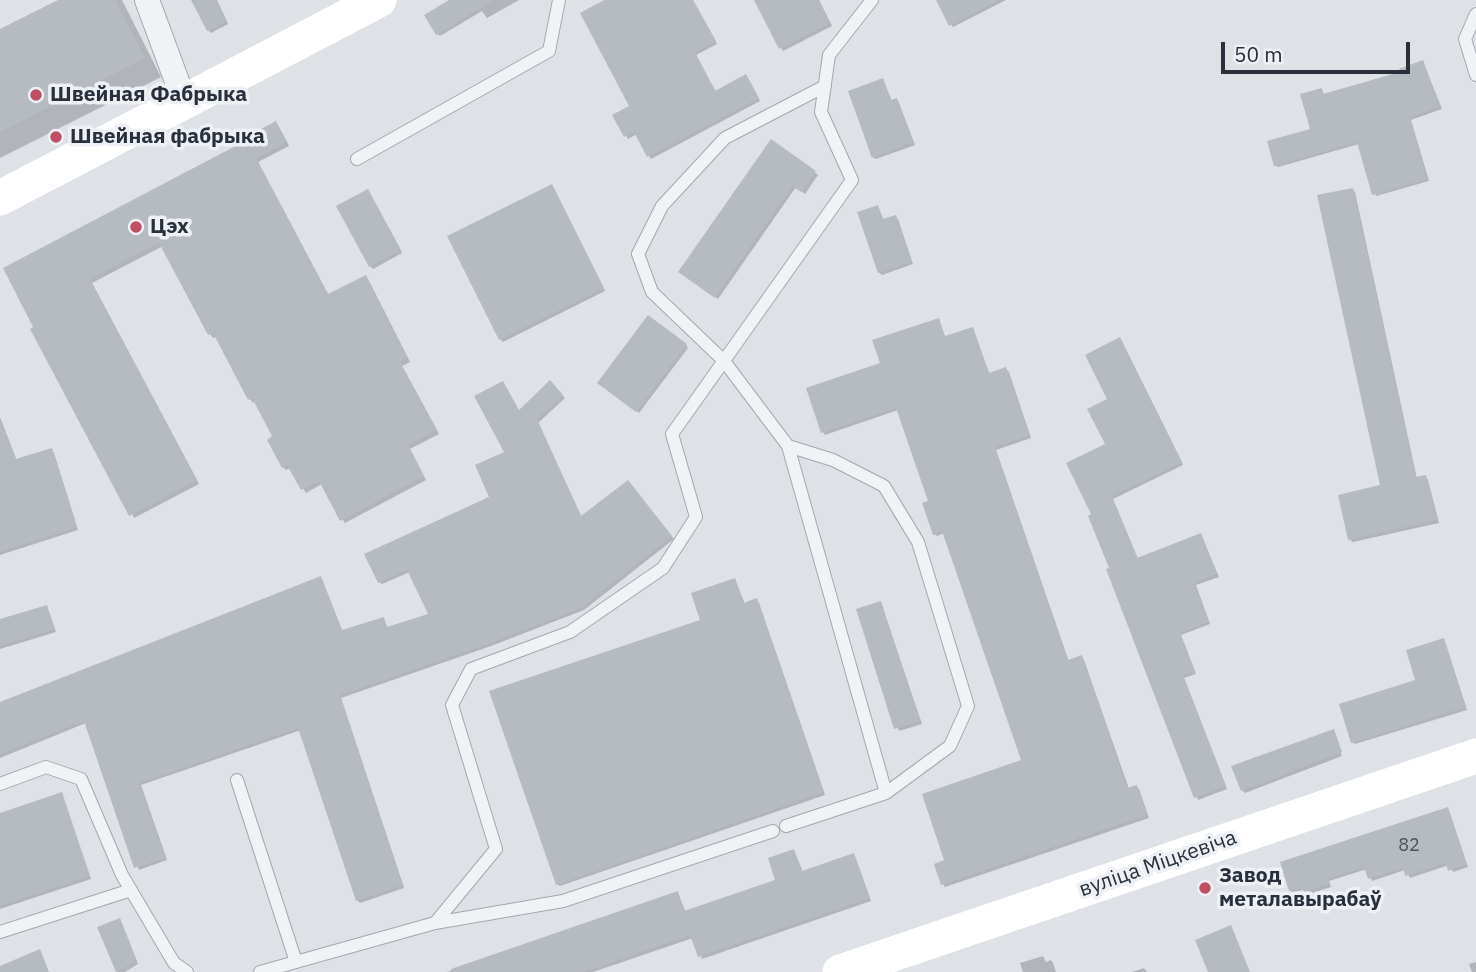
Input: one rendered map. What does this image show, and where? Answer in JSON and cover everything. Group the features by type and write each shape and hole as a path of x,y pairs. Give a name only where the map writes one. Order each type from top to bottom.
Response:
{"street":[{"path":"147,0 185,103"},
{"path":"0,198 379,0"},
{"name":"вуліца Міцкевіча","path":"840,972 1476,757"}],"lane":[{"path":"357,159 549,51 559,0"},
{"path":"435,923 496,849 452,705 471,669 570,632 663,568 696,517 672,434 852,180 821,112 829,55 872,0"},
{"path":"1476,14 1465,39 1476,75"},
{"path":"825,86 725,138 662,206 638,254 652,292 724,361 788,446 886,793"},
{"path":"786,826 886,793 950,746 968,706 918,542 884,486 833,460 788,446"},
{"path":"0,784 46,767 81,779 122,876 174,963 187,972"},
{"path":"237,780 296,962"},
{"path":"260,972 435,923 563,901 773,831"},
{"path":"0,932 131,890"}],"building":[{"name":"Швейная Фабрыка","path":"58,0 115,0 145,58 0,132 0,29"},
{"path":"191,0 217,0 227,21 207,31"},
{"path":"449,0 494,0 436,35 424,15"},
{"path":"604,0 693,0 716,41 695,52 715,91 746,74 759,98 647,157 634,132 624,137 612,115 629,106 580,13"},
{"path":"754,0 819,0 830,23 779,49"},
{"path":"936,0 999,0 949,26"},
{"path":"1423,60 1440,106 1410,117 1427,179 1372,195 1357,142 1274,166 1267,141 1310,129 1300,94 1322,88 1323,94 1400,72 1399,69"},
{"path":"883,78 891,100 897,98 913,142 872,158 848,91"},
{"path":"276,121 287,142 256,158 328,294 366,275 408,358 400,362 437,430 408,445 424,476 340,521 319,481 301,490 287,465 282,468 267,440 272,436 252,398 248,400 213,333 208,335 159,243 90,279 197,480 129,516 30,329 33,327 3,268 247,140 246,137"},
{"path":"771,139 816,171 801,192 792,186 715,298 678,272"},
{"path":"552,184 604,288 499,340 447,236"},
{"path":"1353,188 1416,477 1426,475 1437,520 1348,540 1338,495 1380,485 1317,195"},
{"path":"368,189 401,250 369,267 336,206"},
{"path":"878,205 883,219 896,215 912,262 878,273 857,212"},
{"path":"648,315 687,344 636,412 597,383"},
{"path":"939,318 945,336 973,327 989,373 1006,367 1030,435 995,447 1068,660 1082,655 1127,788 1137,785 1147,815 941,885 934,864 944,860 922,794 1021,760 942,531 933,535 922,503 928,501 896,408 821,433 806,388 880,363 872,340"},
{"path":"1120,337 1182,462 1112,496 1137,558 1201,533 1217,574 1194,583 1209,622 1180,633 1195,671 1183,675 1226,786 1194,798 1106,569 1109,568 1088,516 1091,514 1066,463 1105,444 1087,409 1107,399 1085,355"},
{"path":"550,380 563,395 537,419 581,516 628,480 672,536 581,608 488,644 340,695 403,885 356,901 298,728 139,783 165,858 134,868 84,721 0,754 0,702 321,576 342,630 384,617 387,627 428,614 407,570 378,583 364,554 489,497 475,465 504,452 474,396 503,381 519,410"},
{"path":"0,421 16,459 52,448 77,527 0,552"},
{"path":"735,578 744,603 757,598 824,792 556,885 489,691 700,620 691,593"},
{"path":"881,601 920,721 894,729 856,609"},
{"path":"47,605 55,629 0,646 0,619"},
{"path":"1444,638 1466,707 1351,743 1339,704 1415,680 1406,650"},
{"path":"1334,729 1342,752 1241,791 1231,766"},
{"path":"62,792 90,876 0,906 0,813"},
{"path":"1448,807 1467,864 1448,871 1446,863 1405,876 1403,868 1368,879 1364,867 1328,879 1330,884 1304,892 1302,887 1289,891 1280,862"},
{"path":"794,849 802,871 854,853 870,898 698,957 690,935 584,972 452,972 451,969 678,891 684,911 775,880 768,858"},
{"path":"120,918 137,961 116,972 97,927"},
{"path":"1231,925 1250,972 1208,972 1195,940"},
{"path":"40,949 49,972 0,972 0,966"}],"place":[{"name":"Швейная Фабрыка","path":"36,95"},
{"name":"Швейная фабрыка","path":"56,137"},
{"name":"Цэх","path":"136,227"},
{"name":"Завод металавырабаў","path":"1205,888"}]}
